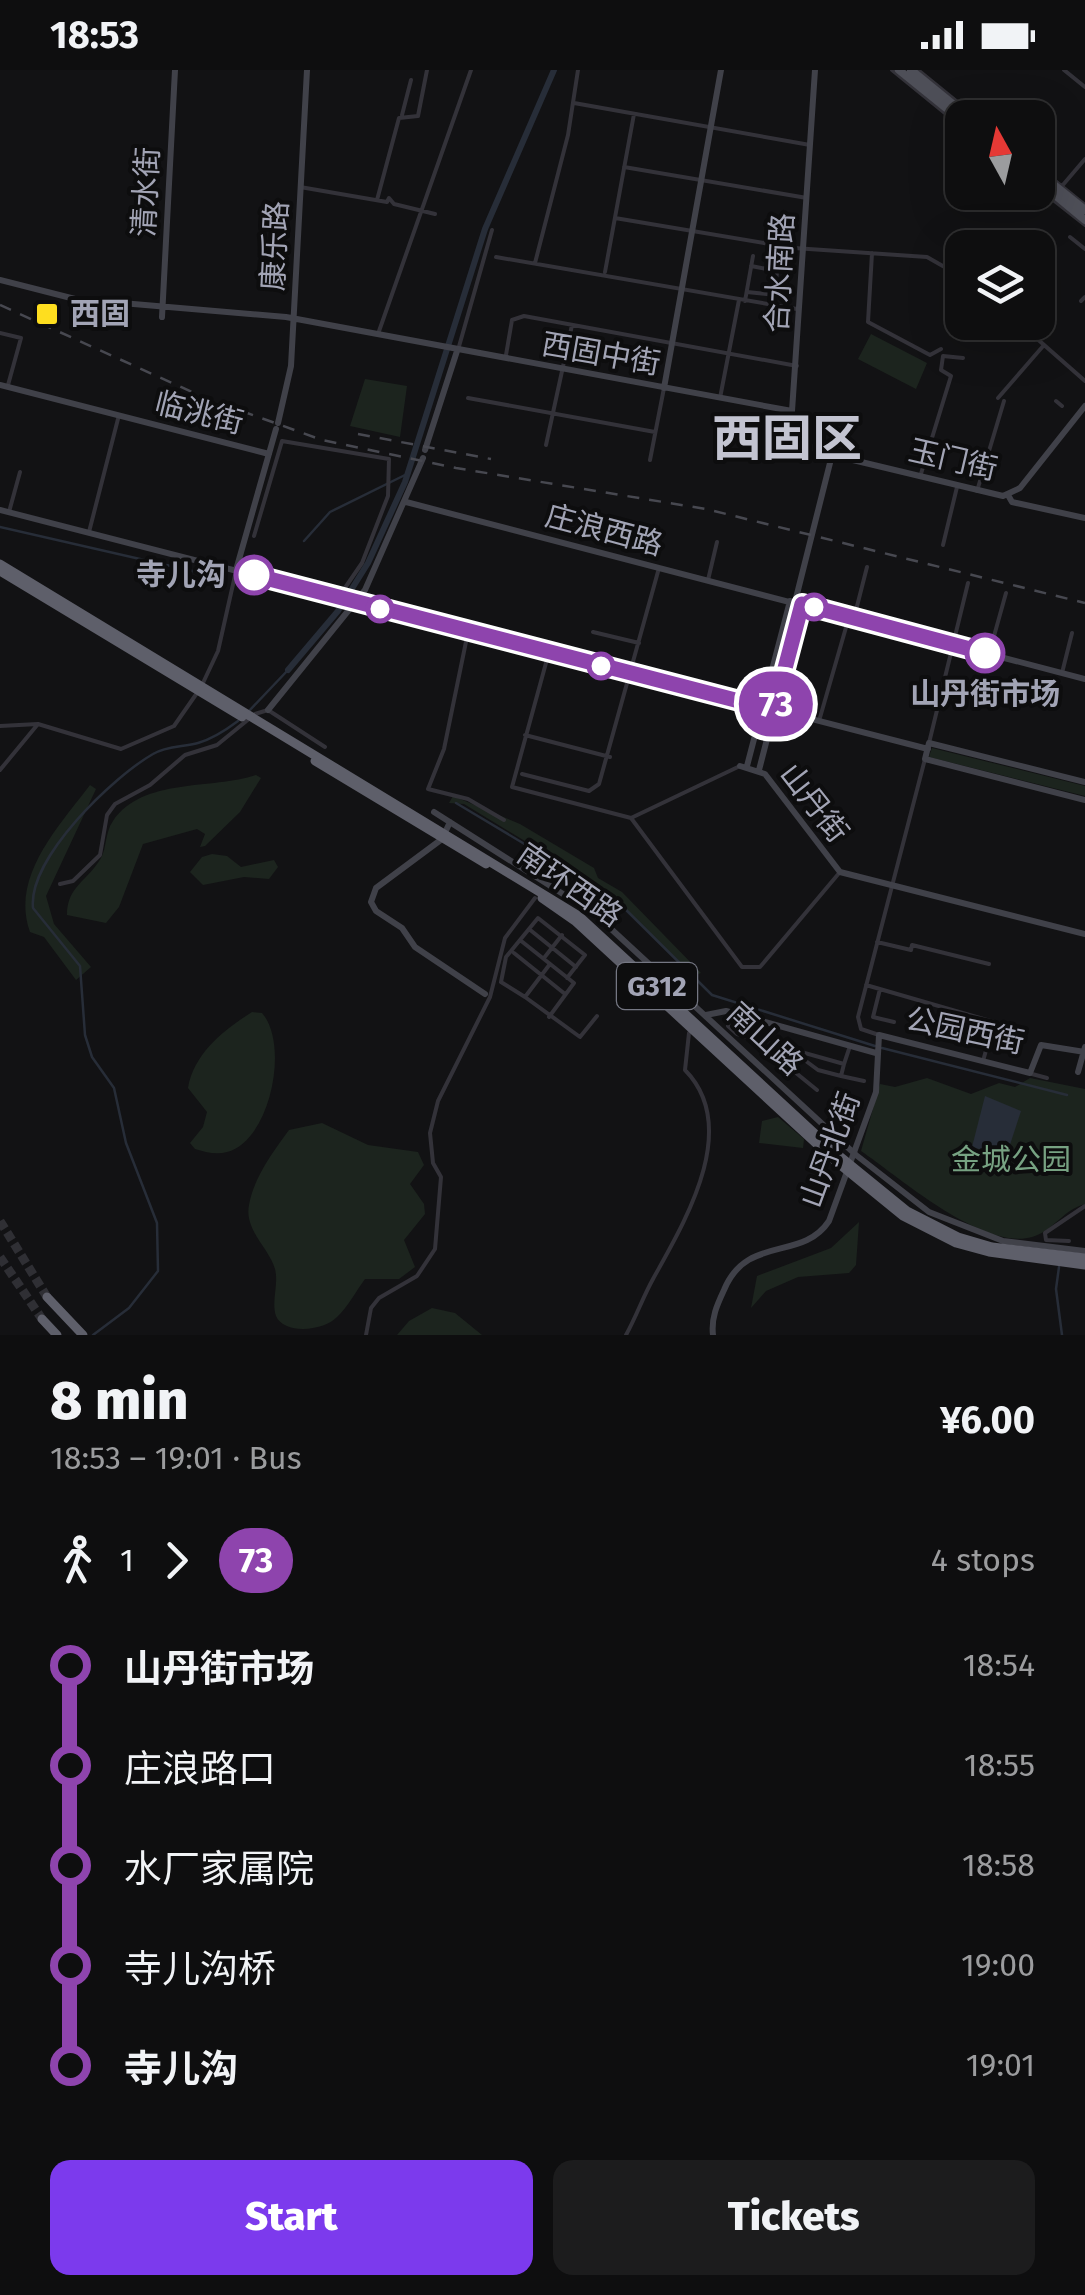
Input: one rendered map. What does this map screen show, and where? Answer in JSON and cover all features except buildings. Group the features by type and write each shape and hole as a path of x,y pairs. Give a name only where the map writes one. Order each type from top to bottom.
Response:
{"highway":[{"name":"南环西路","path":"0,568 326,763 448,828 579,916 903,1216 929,1231 989,1252 1055,1252 1084,1261"},
{"path":"47,1297 83,1335"},
{"path":"42,1319 57,1335"}],"main road":[{"path":"896,70 947,100"},
{"path":"914,70 945,107"},
{"path":"1055,190 1085,223"},
{"path":"1057,193 1085,208"}],"street":[{"name":"清水街","path":"162,317 175,70"},
{"name":"康乐路","path":"236,570 290,372 307,70"},
{"path":"402,115 418,116 427,70"},
{"path":"377,336 472,70"},
{"path":"535,263 574,103 578,70"},
{"path":"650,460 721,70"},
{"name":"合水南路","path":"792,412 815,70"},
{"path":"896,70 945,110"},
{"path":"914,70 951,100"},
{"path":"1064,70 1085,87"},
{"path":"377,200 411,80"},
{"path":"574,103 810,145"},
{"path":"605,274 634,114"},
{"path":"1057,193 1085,159"},
{"path":"624,167 807,198"},
{"path":"300,187 377,200 389,198 423,214 436,214"},
{"path":"615,218 804,249 933,258 945,266"},
{"path":"60,884 72,880 100,855 106,815 115,804 150,785 185,755 217,745 255,714 268,710 356,602 406,502 424,454 492,230"},
{"path":"1070,237 1085,249"},
{"path":"872,253 868,322 930,355 941,349"},
{"path":"720,398 753,256"},
{"path":"496,257 800,309"},
{"path":"747,292 775,296 777,271 752,266"},
{"name":"西固中街","path":"0,280 75,299 294,321 792,412"},
{"path":"505,359 512,320 524,316 797,366"},
{"path":"546,445 572,325"},
{"path":"0,333 21,338 4,386"},
{"path":"1039,340 1085,381"},
{"path":"977,492 1001,399 1044,344"},
{"path":"920,477 951,376 940,366 946,356 963,358"},
{"name":"临洮街","path":"4,386 269,454"},
{"path":"468,398 655,432"},
{"path":"1056,400 1062,406"},
{"name":"玉门街","path":"832,454 977,492 1008,495 1020,488 1073,415 1085,406"},
{"path":"760,770 832,454 800,442 792,412"},
{"name":"临洮街","path":"89,532 118,416"},
{"path":"254,536 282,441 386,458 392,466 385,484 388,496 367,552 339,598"},
{"path":"20,472 4,511 762,707 1085,782"},
{"path":"943,546 957,486"},
{"path":"1008,495 1012,502 1085,518"},
{"name":"庄浪西路","path":"406,502 1085,679"},
{"path":"708,580 717,542"},
{"path":"819,721 867,567"},
{"path":"522,774 589,791 602,779 659,568"},
{"path":"0,726 38,724 121,749 174,726 213,665 236,570"},
{"path":"968,583 925,759 1085,800"},
{"path":"989,654 1006,593"},
{"path":"744,766 796,602"},
{"path":"468,632 444,749 428,790 468,799 504,820"},
{"path":"593,632 640,643"},
{"path":"1062,673 1072,633"},
{"path":"549,652 510,783 513,788 631,818 742,966 760,968 840,872"},
{"path":"268,710 324,747"},
{"path":"0,770 38,724"},
{"path":"525,735 610,757"},
{"name":"山丹北街","path":"713,1335 715,1311 733,1269 752,1255 796,1243 823,1230 851,1166 876,1092 877,1044 858,1024 925,759"},
{"name":"山丹街","path":"631,818 744,766 760,770 840,872 1085,934"},
{"path":"448,828 442,839 376,888 371,902 376,911 402,928 416,947 482,992 493,988"},
{"name":"南山路","path":"448,828 596,915 704,1017 851,1166 949,1223 1003,1242 1055,1252 1085,1250"},
{"path":"499,981 505,938 535,898"},
{"path":"366,1335 371,1308 379,1298 417,1276 434,1249 441,1177 434,1164 430,1133 438,1101 499,981 506,957 538,918 585,955 567,978"},
{"path":"529,929 576,967"},
{"path":"544,958 562,935"},
{"path":"520,940 574,983 549,1017"},
{"path":"877,942 910,950 912,944 990,964"},
{"path":"512,952 564,994"},
{"path":"525,997 550,964"},
{"path":"499,981 580,1037 596,1016"},
{"path":"866,985 994,1022 983,1061"},
{"path":"880,989 873,1017 894,1022"},
{"name":"公园西街","path":"704,1017 727,1007 850,1044 877,1044 983,1061 1030,1073 1041,1045 1085,1050"},
{"path":"817,1090 757,1041 728,1026 730,1015 850,1044 841,1076"},
{"path":"626,1335 696,1197 703,1170 708,1118 695,1080 686,1070 690,1033"},
{"path":"757,1041 844,1064"},
{"path":"791,1050 818,1070 864,1081"},
{"path":"1078,1072 1085,1050"},
{"path":"1030,1073 1047,1078"},
{"path":"1070,1241 1055,1252 1046,1240 1047,1230 1085,1206"}],"green space":[{"path":"871,334 927,363 916,389 858,359"},
{"path":"365,379 407,386 400,437 350,426"},
{"path":"932,748 1085,786 1085,796 929,757"},
{"path":"256,775 261,778 240,812 205,846 200,847 205,834 197,829 143,844 119,907 106,923 67,915 70,897 101,858 110,825 126,807 160,791"},
{"path":"90,785 96,789 46,896 54,924 91,967 76,980 44,937 30,932 27,892 41,853"},
{"path":"453,796 520,824 594,868 598,878 622,892 701,973 692,976 609,892 464,804 449,803"},
{"path":"227,856 241,867 274,860 278,867 269,879 244,877 203,885 190,872 202,857"},
{"path":"252,1012 262,1013 274,1047 275,1068 264,1112 242,1144 223,1153 195,1149 190,1143 203,1127 207,1112 188,1088 191,1075 212,1044"},
{"name":"金城公园","path":"927,1078 971,1094 999,1083 1015,1087 1030,1078 1085,1089 1085,1204 1032,1237 990,1233 942,1209 861,1151 880,1084 895,1087"},
{"path":"778,1117 804,1139 803,1148 759,1143 762,1121"},
{"path":"322,1123 368,1145 418,1152 424,1165 410,1184 424,1204 425,1214 404,1240 415,1267 399,1279 365,1279 331,1322 314,1328 295,1328 276,1316 275,1269 253,1231 249,1205 260,1175 289,1130"},
{"path":"859,1222 856,1265 849,1273 798,1277 766,1291 751,1308 757,1276 831,1248"},
{"path":"432,1308 455,1313 482,1335 397,1335 409,1321"}],"shaded area":[{"path":"985,1096 1021,1111 1006,1157 972,1147"}],"waterway":[{"name":"寺儿沟","path":"288,670 338,611 368,563 405,482 485,229 554,70"},
{"path":"304,541 330,512 407,474"},
{"path":"0,527 223,578"},
{"name":"寺儿沟","path":"248,712 288,670"},
{"name":"寺儿沟","path":"93,1335 129,1308 158,1271 157,1223 126,1143 114,1088 92,1057 85,1035 80,966 33,908 35,888 58,843 76,821 136,765 158,751 203,741 238,721"},
{"path":"456,803 613,897 712,995 875,1046"},
{"path":"882,1048 1067,1095"},
{"path":"1059,1267 1056,1289 1062,1335"}],"tunnel":[{"path":"0,1221 47,1297"},
{"path":"0,1257 42,1319"}],"railway":[{"path":"0,305 203,397 322,440 456,468 706,509 1085,603"},
{"path":"358,434 491,459"}],"bus line":[{"name":"73","path":"254,575 774,710 802,604 985,653"}],"place":[{"name":"西固","path":"47,314"},
{"name":"寺儿沟","path":"254,575"},
{"name":"山丹街市场","path":"985,653"}],"district":[{"name":"西固区","path":"787,438"}]}
